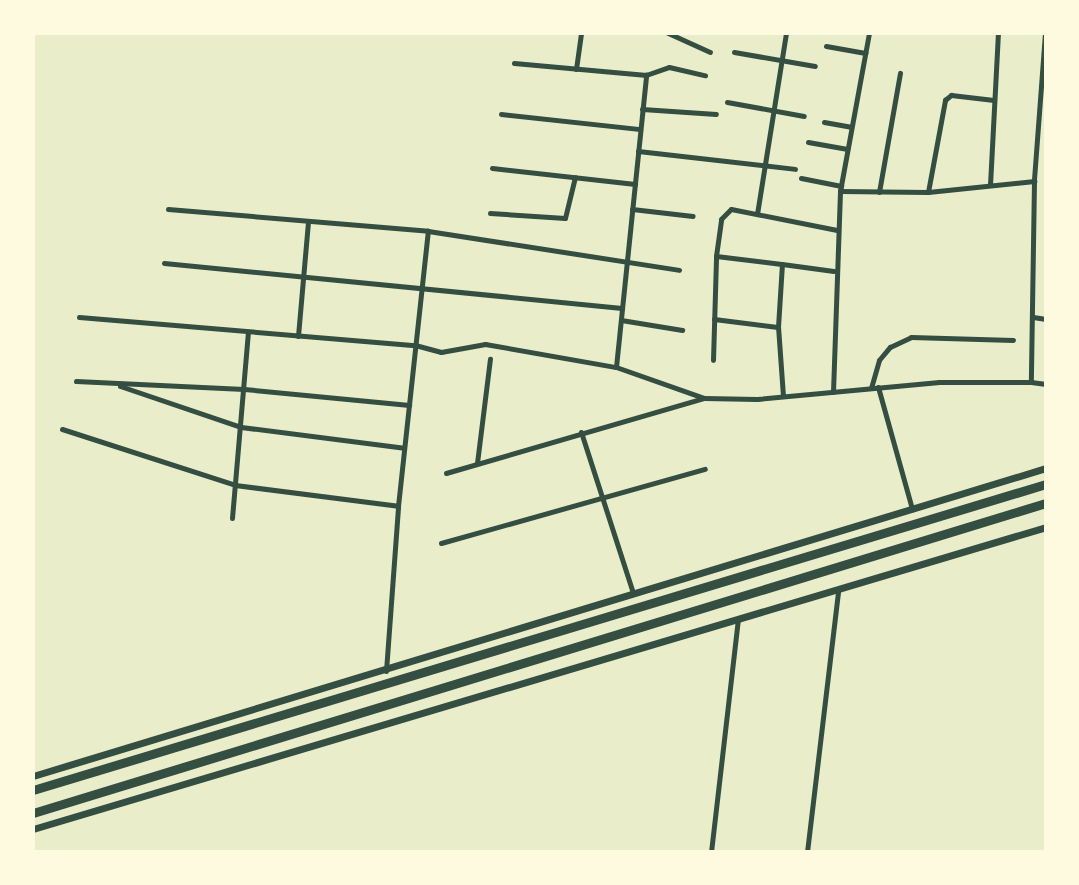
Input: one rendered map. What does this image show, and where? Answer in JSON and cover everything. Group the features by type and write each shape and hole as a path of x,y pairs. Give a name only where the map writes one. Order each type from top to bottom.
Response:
{"main road":[{"path":"33,790 1046,484"},
{"path":"33,813 1046,503"}],"street":[{"path":"576,69 581,33"},
{"path":"668,33 710,52"},
{"path":"757,214 786,33"},
{"path":"833,392 834,271 840,188 869,33"},
{"path":"990,185 998,33"},
{"path":"1031,382 1035,267 1034,181 1043,99 1045,33"},
{"path":"826,46 866,53"},
{"path":"734,52 815,66"},
{"path":"514,63 646,75 669,67 705,75"},
{"path":"879,192 900,73"},
{"path":"616,367 646,75"},
{"path":"928,192 945,100 951,95 994,100"},
{"path":"727,102 804,116"},
{"path":"642,109 716,114"},
{"path":"501,114 640,129"},
{"path":"824,122 851,127"},
{"path":"808,142 847,149"},
{"path":"638,151 795,169"},
{"path":"1035,164 1046,164"},
{"path":"492,168 635,184"},
{"path":"490,213 565,218 575,177"},
{"path":"801,178 840,188 879,192 928,192 1034,181"},
{"path":"168,209 428,231 679,270"},
{"path":"632,209 693,216"},
{"path":"713,360 716,256 725,212 757,214 837,230"},
{"path":"298,336 308,221"},
{"path":"386,671 398,506 428,231"},
{"path":"716,256 834,271"},
{"path":"164,263 622,308"},
{"path":"782,264 778,327 783,396"},
{"path":"1035,267 1046,268"},
{"path":"79,317 415,345 441,352 485,344 616,367 704,398"},
{"path":"1033,317 1046,319"},
{"path":"714,319 778,327"},
{"path":"621,320 682,330"},
{"path":"232,518 248,332"},
{"path":"870,388 879,360 890,347 911,337 1013,340"},
{"path":"477,463 490,359"},
{"path":"76,381 244,389 408,405"},
{"path":"446,473 704,398 783,396 939,382 1046,384"},
{"path":"114,384 241,427 404,448"},
{"path":"878,387 912,509"},
{"path":"62,429 235,485 398,506"},
{"path":"581,432 632,593"},
{"path":"33,776 386,671 632,593 1046,468"},
{"path":"441,543 705,469"},
{"path":"33,830 1046,527"},
{"path":"807,852 838,590"},
{"path":"711,852 738,619"}]}
